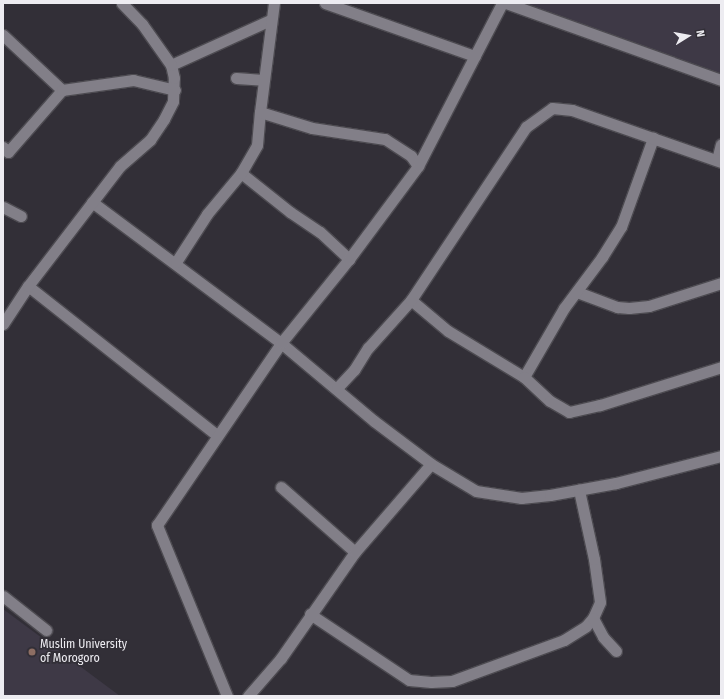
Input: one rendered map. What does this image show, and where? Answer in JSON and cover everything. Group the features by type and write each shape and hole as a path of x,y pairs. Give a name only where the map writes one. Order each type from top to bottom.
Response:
{"street":[{"path":"3,324 28,286 120,166 150,140 164,119 173,101 175,90 171,64 142,24 122,3"},
{"path":"176,262 207,214 241,173 257,145 270,20 274,3"},
{"path":"325,3 475,56"},
{"path":"227,696 175,574 157,525 281,343 349,259 418,166 502,3"},
{"path":"506,3 721,80"},
{"path":"171,64 224,39 270,20"},
{"path":"3,35 62,90"},
{"path":"236,78 263,80"},
{"path":"5,152 62,90 133,80 175,90"},
{"path":"336,388 354,370 368,348 411,300 526,128 552,108 572,110 719,161 721,144"},
{"path":"260,112 312,128 385,138 411,156 418,166"},
{"path":"524,377 564,308 577,292 621,227 652,138"},
{"path":"241,173 290,212 320,232 349,259"},
{"path":"92,202 176,262 240,314 281,343 312,371 336,388 374,421 431,464 476,491 521,498 579,490 721,456"},
{"path":"3,207 21,216"},
{"path":"577,292 617,307 628,308 649,306 721,283"},
{"path":"28,286 217,435"},
{"path":"411,300 448,331 524,377 550,401 569,412 600,405 721,367"},
{"path":"248,696 281,658 310,614 355,552 431,464"},
{"path":"281,486 355,552"},
{"path":"310,614 409,680 431,682 452,681 548,647 578,634 594,618 600,602 599,585 579,490"},
{"path":"3,596 46,630"},
{"path":"594,618 603,637 616,651"}],"shaded area":[{"path":"512,3 721,3 721,75"},
{"name":"Muslim University of Morogoro","path":"3,609 120,696 3,696"}],"place":[{"name":"Muslim University of Morogoro","path":"32,652"}]}
